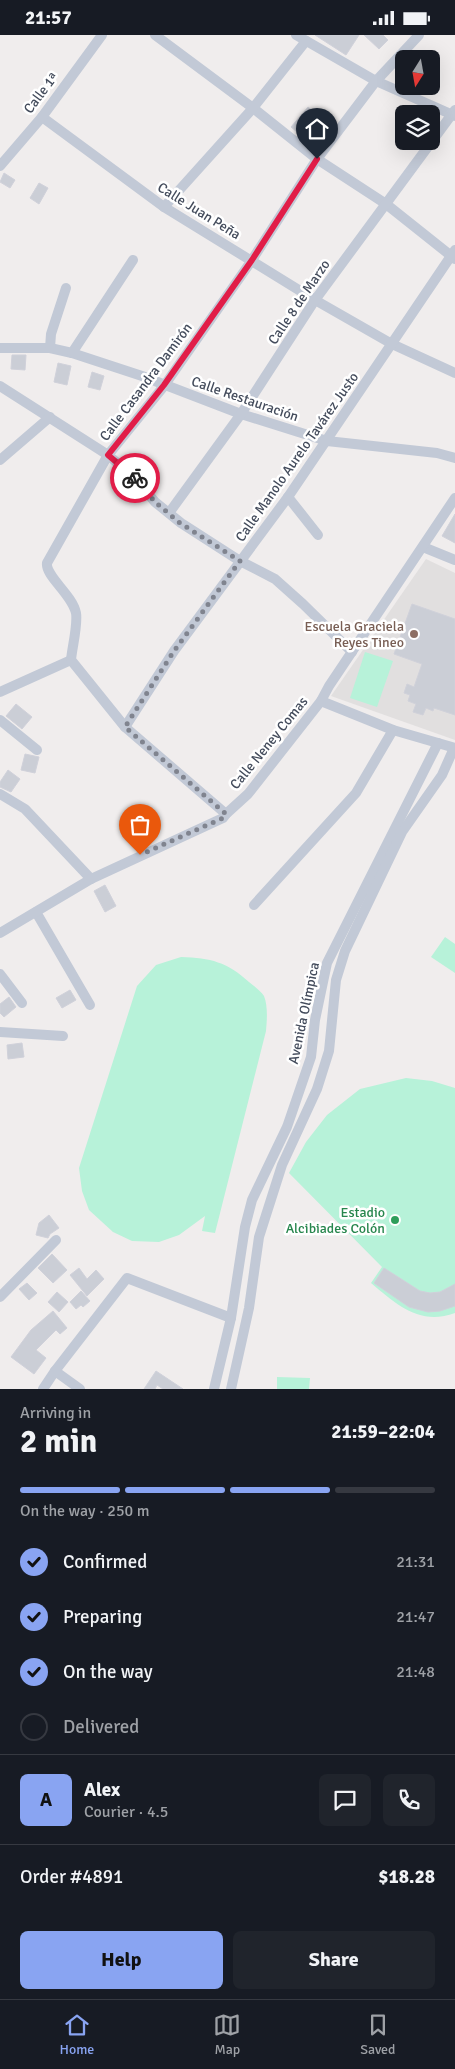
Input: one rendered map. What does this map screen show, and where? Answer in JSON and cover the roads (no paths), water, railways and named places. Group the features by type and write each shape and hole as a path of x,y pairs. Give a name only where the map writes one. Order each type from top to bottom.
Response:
{"street":[{"name":"Calle 1ª","path":"0,166 42,117 102,35"},
{"path":"155,35 253,108 317,159 386,204 454,255"},
{"path":"296,35 376,81 454,113"},
{"name":"Calle Casandra Damirón","path":"71,660 76,613 68,594 48,572 46,563 108,455 164,385 252,260 317,159 376,81 419,35"},
{"path":"164,207 253,108 306,41"},
{"name":"Calle 8 de Marzo","path":"169,513 241,414 315,300 454,113"},
{"name":"Calle Juan Peña","path":"42,117 164,207 315,300 392,344 455,373"},
{"name":"Calle Manolo Aurelo Tavárez Justo","path":"125,727 174,651 288,497 454,255"},
{"path":"72,353 133,260"},
{"path":"50,348 51,334 66,288"},
{"name":"Calle Restauración","path":"0,349 50,348 72,353 142,376 241,414 327,441 437,453 455,457"},
{"path":"0,386 108,455 135,478 155,502 180,523 240,561 275,579 352,652"},
{"path":"0,460 50,417"},
{"path":"288,497 318,535"},
{"name":"Calle Neney Comas","path":"0,933 91,879 223,818 248,794 321,701 328,686 455,498"},
{"path":"423,547 455,560"},
{"path":"0,692 71,660 125,727 226,814"},
{"path":"232,1389 249,1308 259,1237 282,1165 317,1089 328,1051 336,980 345,951 402,832 442,775 454,748 393,730 321,701"},
{"path":"0,720 37,749"},
{"path":"254,905 356,793 393,730"},
{"name":"Avenida Olímpica","path":"214,1389 231,1317 247,1218 252,1200 287,1127 311,1057 327,963 438,743"},
{"path":"0,794 25,809 91,879"},
{"path":"36,912 90,1005"},
{"path":"0,974 22,1003"},
{"path":"0,1032 63,1036"},
{"path":"0,1297 56,1240"},
{"path":"43,1389 127,1278 231,1317"},
{"path":"55,1371 80,1389"}],"place":[{"name":"Escuela Graciela Reyes Tineo","path":"414,634"},
{"name":"Estadio Alcibiades Colón","path":"395,1220"}]}
